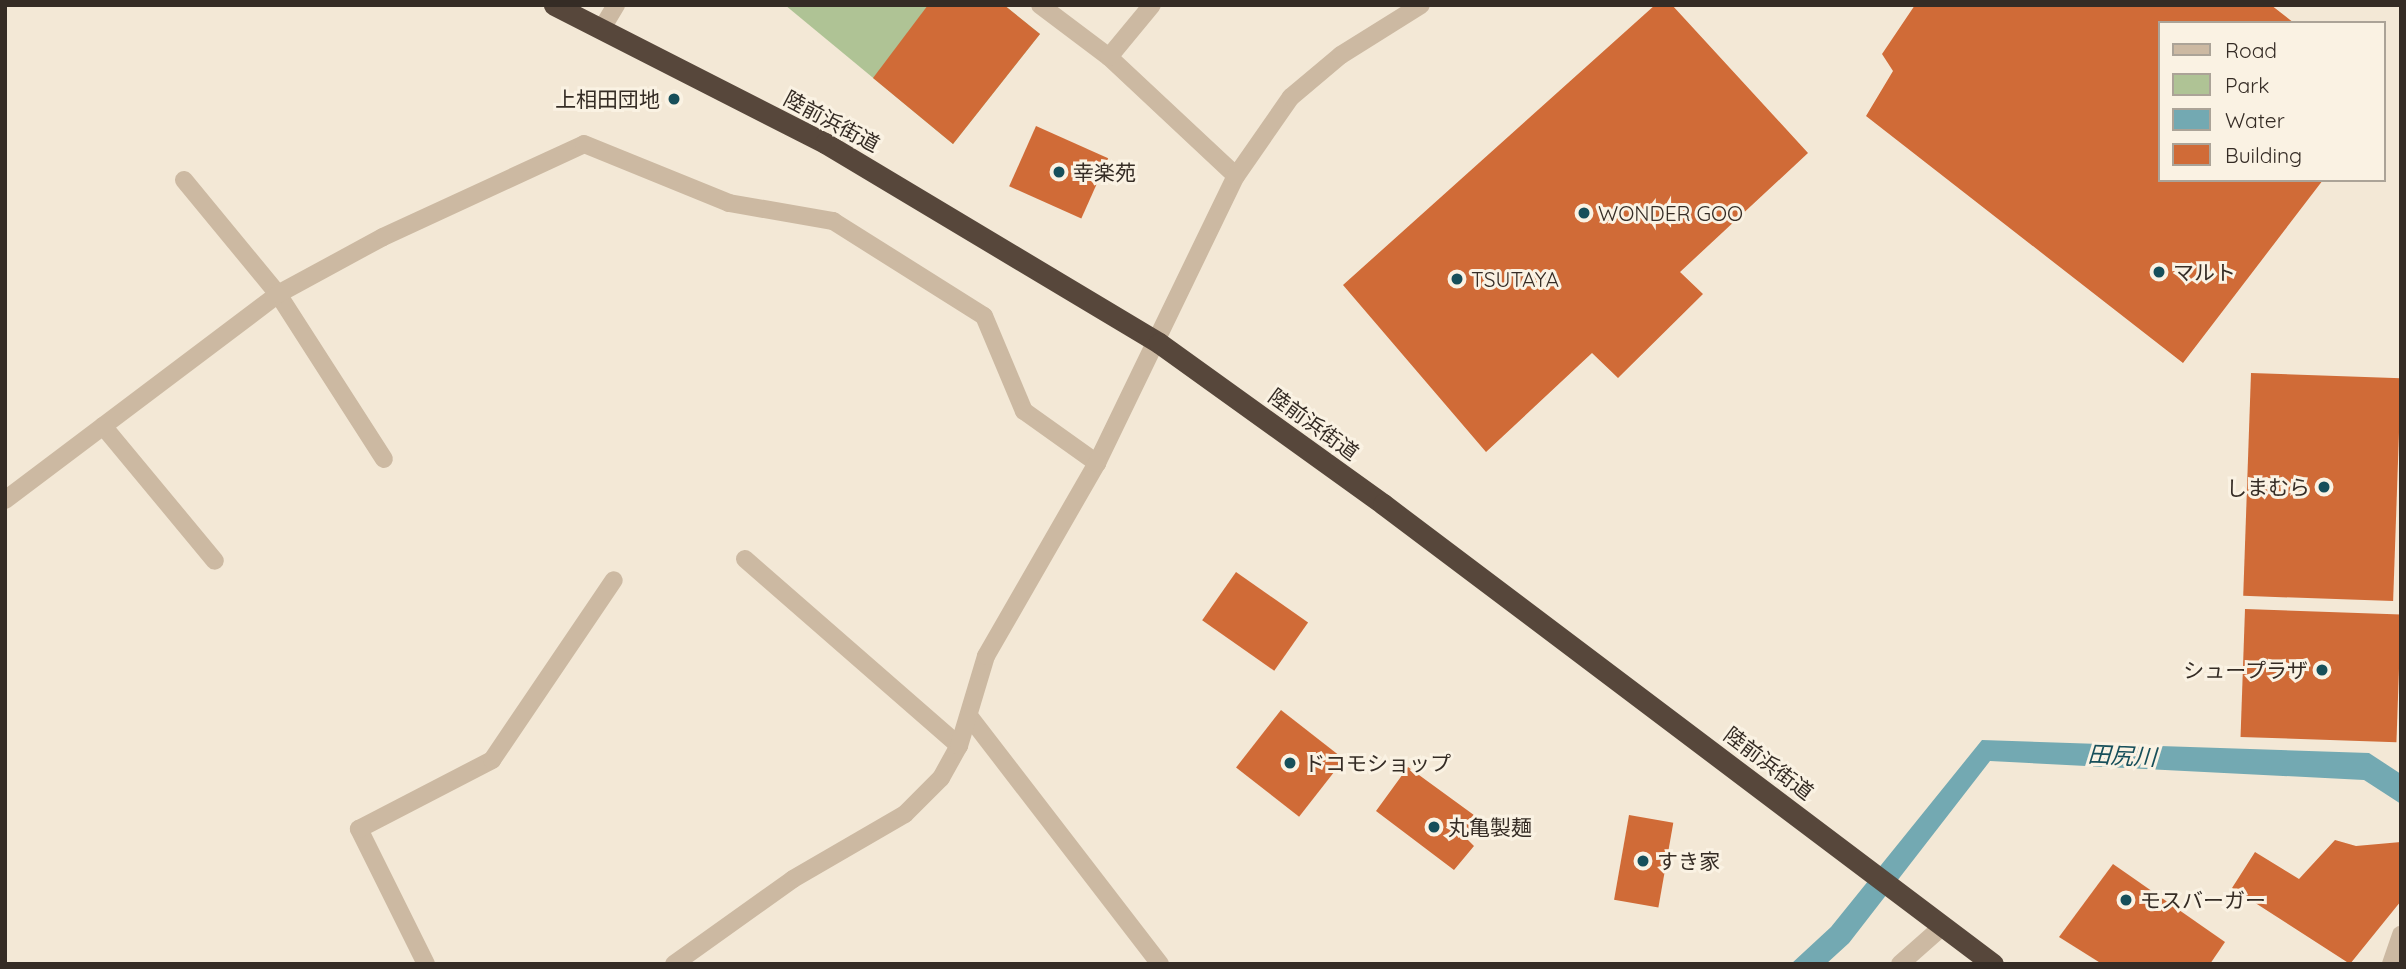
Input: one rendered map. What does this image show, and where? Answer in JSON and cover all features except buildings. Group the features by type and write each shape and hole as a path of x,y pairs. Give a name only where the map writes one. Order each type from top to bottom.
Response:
{"highway":[{"name":"陸前浜街道","path":"554,5 825,144 1159,343 1383,504 1993,964"}],"street":[{"path":"601,30 615,5"},
{"path":"1040,5 1109,57 1236,176"},
{"path":"1109,57 1152,5"},
{"path":"674,964 793,879 905,814 941,778 959,746 986,656 1097,463 1159,343 1236,176 1291,97 1341,55 1421,5"},
{"path":"5,500 278,294 383,237 584,144 729,203 833,221 984,316 1024,411 1097,463"},
{"path":"184,180 278,294 384,459"},
{"path":"103,426 215,561"},
{"path":"745,559 959,746"},
{"path":"426,964 359,829 492,760 614,580"},
{"path":"969,716 1160,964"},
{"path":"1900,964 1943,926"},
{"path":"2391,964 2401,935"}],"green space":[{"path":"785,5 1004,5 1040,34 953,144"}],"water":[{"name":"田尻川","path":"1982,740 2369,753 2401,774 2401,804 2364,780 1990,761 1849,943 1826,964 1791,964 1831,927"}],"place":[{"name":"上相田団地","path":"674,99"},
{"name":"幸楽苑","path":"1059,172"},
{"name":"WONDER GOO","path":"1584,213"},
{"name":"マルト","path":"2159,272"},
{"name":"TSUTAYA","path":"1457,279"},
{"name":"しまむら","path":"2324,487"},
{"name":"シュープラザ","path":"2322,670"},
{"name":"ドコモショップ","path":"1290,763"},
{"name":"丸亀製麺","path":"1434,827"},
{"name":"すき家","path":"1643,861"},
{"name":"モスバーガー","path":"2126,900"}]}
